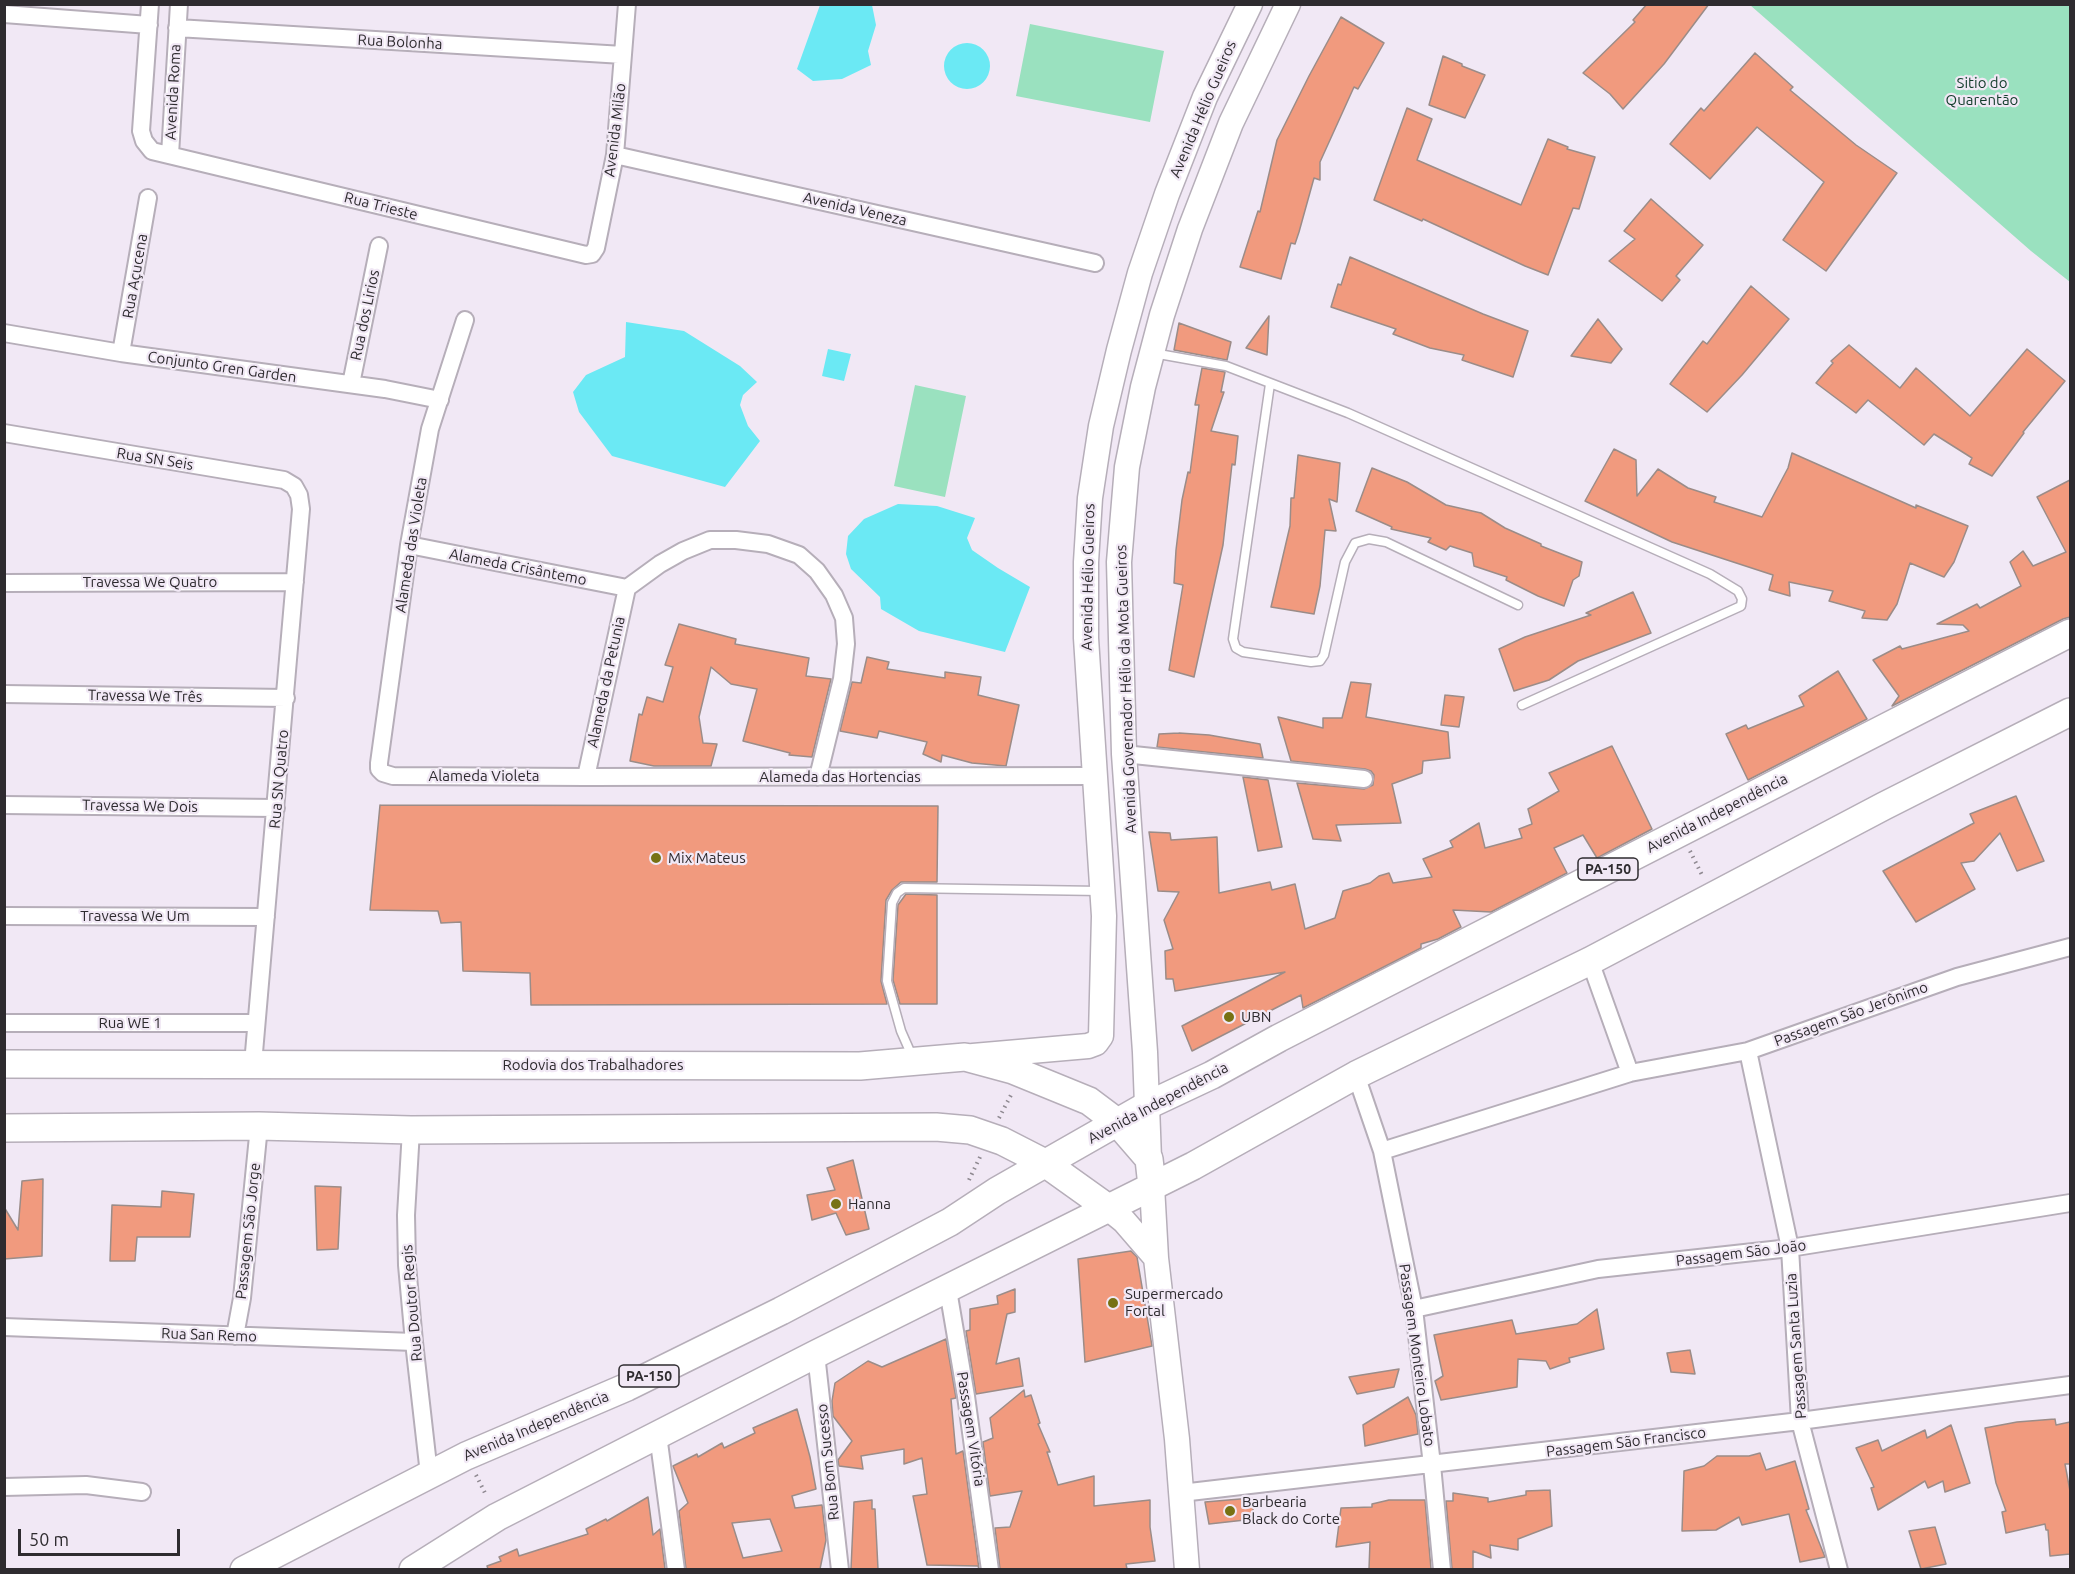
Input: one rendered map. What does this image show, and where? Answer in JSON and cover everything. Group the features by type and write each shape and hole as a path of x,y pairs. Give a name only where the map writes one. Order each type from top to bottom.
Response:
{"main road":[{"name":"Avenida Hélio Gueiros","path":"965,1057 1078,1047 1096,1043 1101,1036 1104,979 1102,891 1086,638 1086,562 1090,498 1101,426 1140,273 1167,194 1205,97 1250,4"},
{"name":"Avenida Governador Hélio da Mota Gueiros","path":"1152,1186 1124,754 1119,562 1127,467 1162,315 1190,230 1231,123 1288,4"},
{"name":"Avenida Independência","path":"244,1569 466,1456 627,1387 781,1311 950,1222 997,1191 1146,1106 1212,1076 1279,1038 2070,633"},
{"path":"415,1569 497,1517 816,1354 1193,1166 1356,1075 1590,961 1884,806 2070,712"},
{"name":"Rodovia dos Trabalhadores","path":"4,1064 860,1066 965,1057 1013,1070 1089,1101 1117,1122 1149,1159"},
{"path":"4,1128 260,1126 411,1130 936,1127 970,1130 1002,1141 1045,1163 1124,1221 1156,1258"},
{"path":"1152,1186 1156,1258 1187,1569"}],"street":[{"name":"Avenida Roma","path":"150,4 141,131 147,147 152,151 170,155 179,4"},
{"name":"Avenida Milão","path":"592,254 596,248 615,155 627,4"},
{"path":"4,14 149,25"},
{"name":"Rua Bolonha","path":"177,28 623,56"},
{"name":"Rua Trieste","path":"170,155 586,255 592,254"},
{"name":"Avenida Veneza","path":"615,155 1095,263"},
{"name":"Rua Açucena","path":"121,353 148,198"},
{"name":"Rua dos Lirios","path":"351,384 379,246"},
{"name":"Alameda das Violeta","path":"383,773 379,763 409,546 430,429 465,320"},
{"name":"Conjunto Gren Garden","path":"4,333 121,353 351,384 440,400"},
{"name":"Rua SN Seis","path":"4,433 284,480 294,486 298,495"},
{"name":"Rua SN Quatro","path":"253,1064 301,509 298,495"},
{"path":"627,588 683,550 710,540 768,544 799,555 817,571 834,595 844,618 846,644 842,679 818,777"},
{"name":"Alameda Crisântemo","path":"409,546 627,588"},
{"name":"Travessa We Quatro","path":"4,583 295,582"},
{"name":"Alameda da Petunia","path":"586,777 627,588"},
{"name":"Travessa We Três","path":"4,694 286,698"},
{"path":"1124,754 1364,779"},
{"name":"Alameda Violeta","path":"383,773 393,776 586,777"},
{"name":"Alameda das Hortencias","path":"586,777 1094,776"},
{"name":"Travessa We Dois","path":"4,805 276,808"},
{"name":"Travessa We Um","path":"4,916 266,917"},
{"name":"Passagem São Jerônimo","path":"1382,1151 1630,1073 1748,1051 1957,977 2070,947"},
{"path":"1590,961 1630,1073"},
{"name":"Rua WE 1","path":"4,1023 256,1023"},
{"name":"Passagem Santa Luzia","path":"1748,1051 1790,1248 1800,1421 1839,1569"},
{"name":"Passagem Monteiro Lobato","path":"1356,1075 1382,1151 1413,1309 1442,1569"},
{"name":"Passagem São Jorge","path":"235,1336 242,1298 260,1126"},
{"name":"Rua Doutor Regis","path":"411,1130 407,1165 406,1215 414,1342 429,1474"},
{"name":"Passagem São João","path":"1413,1309 1598,1269 1790,1248 2070,1203"},
{"name":"Passagem Vitória","path":"948,1290 966,1396 990,1569"},
{"name":"Rua San Remo","path":"4,1328 414,1342"},
{"name":"Rua Bom Sucesso","path":"816,1354 840,1569"},
{"name":"Passagem São Francisco","path":"1181,1493 1800,1421 2070,1385"},
{"path":"658,1435 676,1569"},
{"path":"4,1487 86,1485 142,1492"}],"lane":[{"path":"1152,353 1226,366 1348,413 1710,574 1738,591 1742,599 1741,606 1522,705"},
{"path":"1270,384 1233,639 1236,648 1243,652 1311,662 1320,661 1324,655 1345,562 1355,543 1370,539 1386,542 1518,605"},
{"path":"913,1060 887,981 892,903 897,893 904,888 1102,891"}],"path":[{"path":"1681,832 1713,896"},
{"path":"476,1475 491,1504"}],"green space":[{"name":"Sitio do Quarentão","path":"1750,5 2070,5 2070,282 2031,251"},
{"path":"1030,24 1164,51 1150,122 1016,96"},
{"path":"915,385 966,396 945,497 894,486"}],"water":[{"path":"820,5 872,5 876,25 868,51 871,65 842,79 813,81 797,69"},
{"path":"967,43 983,50 990,66 983,82 967,89 951,82 944,66 951,50"},
{"path":"626,322 684,331 740,366 757,382 743,395 740,405 748,426 760,441 725,487 612,456 579,412 573,392 586,375 625,357"},
{"path":"828,349 851,354 844,381 822,376"},
{"path":"898,504 937,506 975,518 967,538 972,550 1030,587 1005,652 919,631 881,609 880,597 851,569 846,554 848,536 864,519"}],"building":[{"path":"1647,4 1709,4 1664,64 1623,109 1610,94 1583,73 1635,22 1633,20"},
{"path":"1341,17 1384,43 1358,89 1354,87 1320,162 1320,180 1314,178 1299,232 1295,244 1291,243 1281,279 1240,267 1258,211 1260,212 1277,140"},
{"path":"1755,53 1793,87 1790,90 1856,145 1897,173 1826,271 1783,240 1824,182 1757,127 1710,179 1670,144 1701,108 1704,111"},
{"path":"1443,56 1485,75 1465,118 1429,105"},
{"path":"1407,108 1432,119 1417,160 1521,205 1548,139 1568,147 1567,149 1595,157 1579,209 1573,208 1548,275 1423,219 1422,221 1374,200"},
{"path":"1651,199 1703,245 1676,276 1680,280 1662,301 1609,261 1635,239 1624,231"},
{"path":"1350,257 1528,331 1513,377 1462,360 1464,355 1430,348 1393,334 1396,329 1331,307"},
{"path":"1751,286 1789,319 1707,412 1670,384 1703,341 1707,344"},
{"path":"1269,316 1267,355 1246,348"},
{"path":"1598,319 1622,349 1611,363 1571,356"},
{"path":"1179,323 1231,342 1227,360 1174,350"},
{"path":"1849,345 1900,388 1916,368 1970,416 2027,349 2065,381 2023,432 1992,476 1969,464 1972,458 1934,434 1924,445 1868,400 1856,413 1816,383 1833,363 1831,361"},
{"path":"1202,368 1225,372 1221,392 1224,392 1211,431 1238,436 1235,465 1232,464 1223,545 1194,677 1169,670 1183,585 1174,583 1176,550 1182,500 1188,472 1190,473 1199,405 1195,405"},
{"path":"1614,449 1636,460 1637,496 1658,469 1688,488 1716,497 1714,502 1762,517 1788,468 1792,453 1916,508 1916,505 1968,526 1954,562 1944,577 1910,563 1897,604 1887,620 1862,618 1865,611 1829,601 1833,591 1789,582 1790,596 1769,590 1773,575 1672,542 1585,501"},
{"path":"1298,455 1340,463 1337,502 1329,499 1336,531 1325,530 1320,586 1314,614 1271,607 1290,526 1291,498 1294,498"},
{"path":"1372,468 1407,482 1446,505 1481,513 1541,546 1582,562 1579,576 1573,580 1564,606 1506,580 1507,577 1474,566 1472,553 1450,546 1446,550 1428,542 1431,538 1391,529 1392,527 1356,511"},
{"path":"2070,480 2070,617 1892,706 1899,696 1873,660 1900,646 1902,649 1969,631 1963,625 1937,624 1977,604 1980,608 2021,586 2010,562 2023,551 2033,566 2066,552 2037,497"},
{"path":"1633,592 1651,633 1578,661 1549,680 1514,691 1499,649 1525,637 1591,615 1586,613"},
{"path":"679,624 736,639 735,644 809,658 806,676 831,679 812,757 789,755 790,753 743,741 757,689 731,684 711,667 699,717 703,743 717,744 711,766 654,766 630,761 639,714 642,715 647,697 663,702 673,667 665,665"},
{"path":"867,657 889,662 887,669 945,678 945,672 981,677 978,695 1019,705 1006,766 972,763 942,755 941,762 923,754 927,742 879,731 877,738 840,731 852,682 861,683"},
{"path":"1838,671 1867,719 1748,780 1726,734 1746,725 1748,729 1804,706 1799,696"},
{"path":"1351,682 1371,684 1366,717 1448,732 1450,758 1423,761 1422,773 1392,784 1401,823 1336,825 1341,841 1313,839 1297,783 1364,789 1373,785 1374,775 1365,769 1291,761 1278,717 1323,728 1323,718 1342,718"},
{"path":"1445,695 1464,697 1459,727 1441,725"},
{"path":"1159,734 1209,735 1260,744 1263,758 1157,747"},
{"path":"1612,746 1652,829 1597,858 1583,835 1554,848 1567,873 1491,912 1453,910 1461,927 1438,939 1421,944 1421,948 1303,1008 1301,995 1192,1051 1182,1026 1285,972 1175,991 1173,979 1166,979 1165,951 1173,949 1164,920 1179,892 1158,891 1149,832 1170,833 1171,840 1217,837 1219,893 1270,882 1272,890 1295,884 1305,929 1335,918 1343,891 1370,883 1379,876 1389,873 1393,883 1432,877 1423,859 1453,847 1450,841 1479,823 1485,848 1522,838 1519,829 1532,824 1528,809 1559,791 1549,773"},
{"path":"1243,777 1268,780 1282,847 1258,851"},
{"path":"2016,796 2044,861 2017,871 2000,833 1974,861 1961,863 1975,889 1916,922 1883,871 1974,823 1970,814"},
{"name":"Mix Mateus","path":"380,805 938,806 937,882 901,882 886,900 881,981 887,1004 531,1005 530,973 463,971 461,922 441,923 438,911 370,910"},
{"path":"906,894 937,895 937,1004 900,1004 893,980 898,905"},
{"name":"Hanna","path":"853,1160 869,1229 846,1235 836,1213 812,1220 807,1195 835,1190 827,1168"},
{"path":"43,1179 42,1256 4,1259 4,1207 18,1230 22,1181"},
{"path":"315,1186 341,1187 338,1249 317,1250"},
{"path":"162,1191 194,1194 190,1237 137,1237 135,1261 110,1261 112,1205 161,1207"},
{"name":"Supermercado Fortal","path":"1131,1251 1137,1257 1152,1346 1085,1362 1078,1259"},
{"path":"1015,1289 1015,1312 1007,1314 996,1364 1019,1358 1023,1386 976,1394 966,1331 970,1330 970,1309 998,1304 997,1296"},
{"path":"1597,1309 1604,1349 1569,1358 1570,1362 1550,1369 1546,1361 1518,1359 1517,1387 1441,1400 1435,1381 1443,1376 1434,1335 1512,1320 1516,1334 1577,1324"},
{"path":"946,1339 956,1398 951,1399 956,1454 963,1451 979,1569 978,1566 927,1565 913,1496 927,1494 922,1458 904,1464 904,1449 861,1456 863,1469 839,1466 838,1460 852,1441 833,1416 832,1401 835,1383 868,1361 882,1367"},
{"path":"1690,1350 1695,1374 1671,1372 1667,1353"},
{"path":"1399,1369 1394,1387 1357,1394 1349,1377"},
{"path":"1024,1390 1025,1397 1031,1395 1040,1423 1038,1424 1050,1452 1047,1452 1058,1485 1094,1476 1094,1506 1150,1500 1150,1527 1155,1561 1126,1564 1127,1569 1000,1569 995,1528 1010,1527 1022,1491 990,1496 983,1442 993,1438 990,1418"},
{"path":"1408,1397 1416,1415 1418,1434 1365,1446 1363,1425"},
{"path":"797,1409 816,1489 792,1496 795,1508 822,1505 826,1540 820,1569 686,1569 679,1511 688,1503 673,1466 697,1454 698,1457 722,1443 724,1448 755,1433 753,1428","holes":["770,1519 782,1551 743,1558 732,1523"]},
{"path":"2055,1419 2056,1425 2070,1422 2070,1464 2065,1464 2070,1491 2070,1554 2050,1556 2048,1530 2045,1524 2006,1533 2002,1512 2006,1511 1996,1483 1985,1428 2017,1422"},
{"path":"1951,1425 1970,1483 1945,1492 1943,1481 1928,1488 1925,1481 1878,1510 1871,1488 1874,1487 1856,1448 1878,1440 1882,1451 1925,1430 1927,1438"},
{"path":"1760,1453 1766,1470 1795,1461 1809,1509 1806,1510 1825,1557 1800,1562 1789,1514 1742,1525 1739,1517 1716,1530 1682,1531 1684,1471 1704,1466 1717,1456 1749,1456"},
{"path":"1550,1490 1552,1526 1518,1539 1518,1550 1490,1545 1491,1558 1473,1551 1473,1569 1452,1569 1446,1501 1453,1501 1453,1493 1488,1498 1488,1502 1526,1495 1526,1491"},
{"path":"648,1497 653,1535 660,1529 665,1569 488,1569 487,1566 501,1561 499,1557 517,1549 519,1556 588,1534 586,1529 606,1519 607,1521"},
{"name":"Barbearia Black do Corte","path":"1252,1498 1254,1519 1209,1524 1205,1502"},
{"path":"872,1500 872,1509 875,1509 878,1569 851,1569 854,1502"},
{"path":"1389,1500 1425,1500 1431,1569 1369,1569 1370,1542 1336,1547 1341,1508 1372,1507 1372,1504"},
{"path":"1935,1527 1946,1564 1921,1569 1909,1531"}],"place":[{"name":"Mix Mateus","path":"656,858"},
{"name":"UBN","path":"1229,1017"},
{"name":"Hanna","path":"836,1204"},
{"name":"Supermercado Fortal","path":"1113,1303"},
{"name":"Barbearia Black do Corte","path":"1230,1511"}]}
